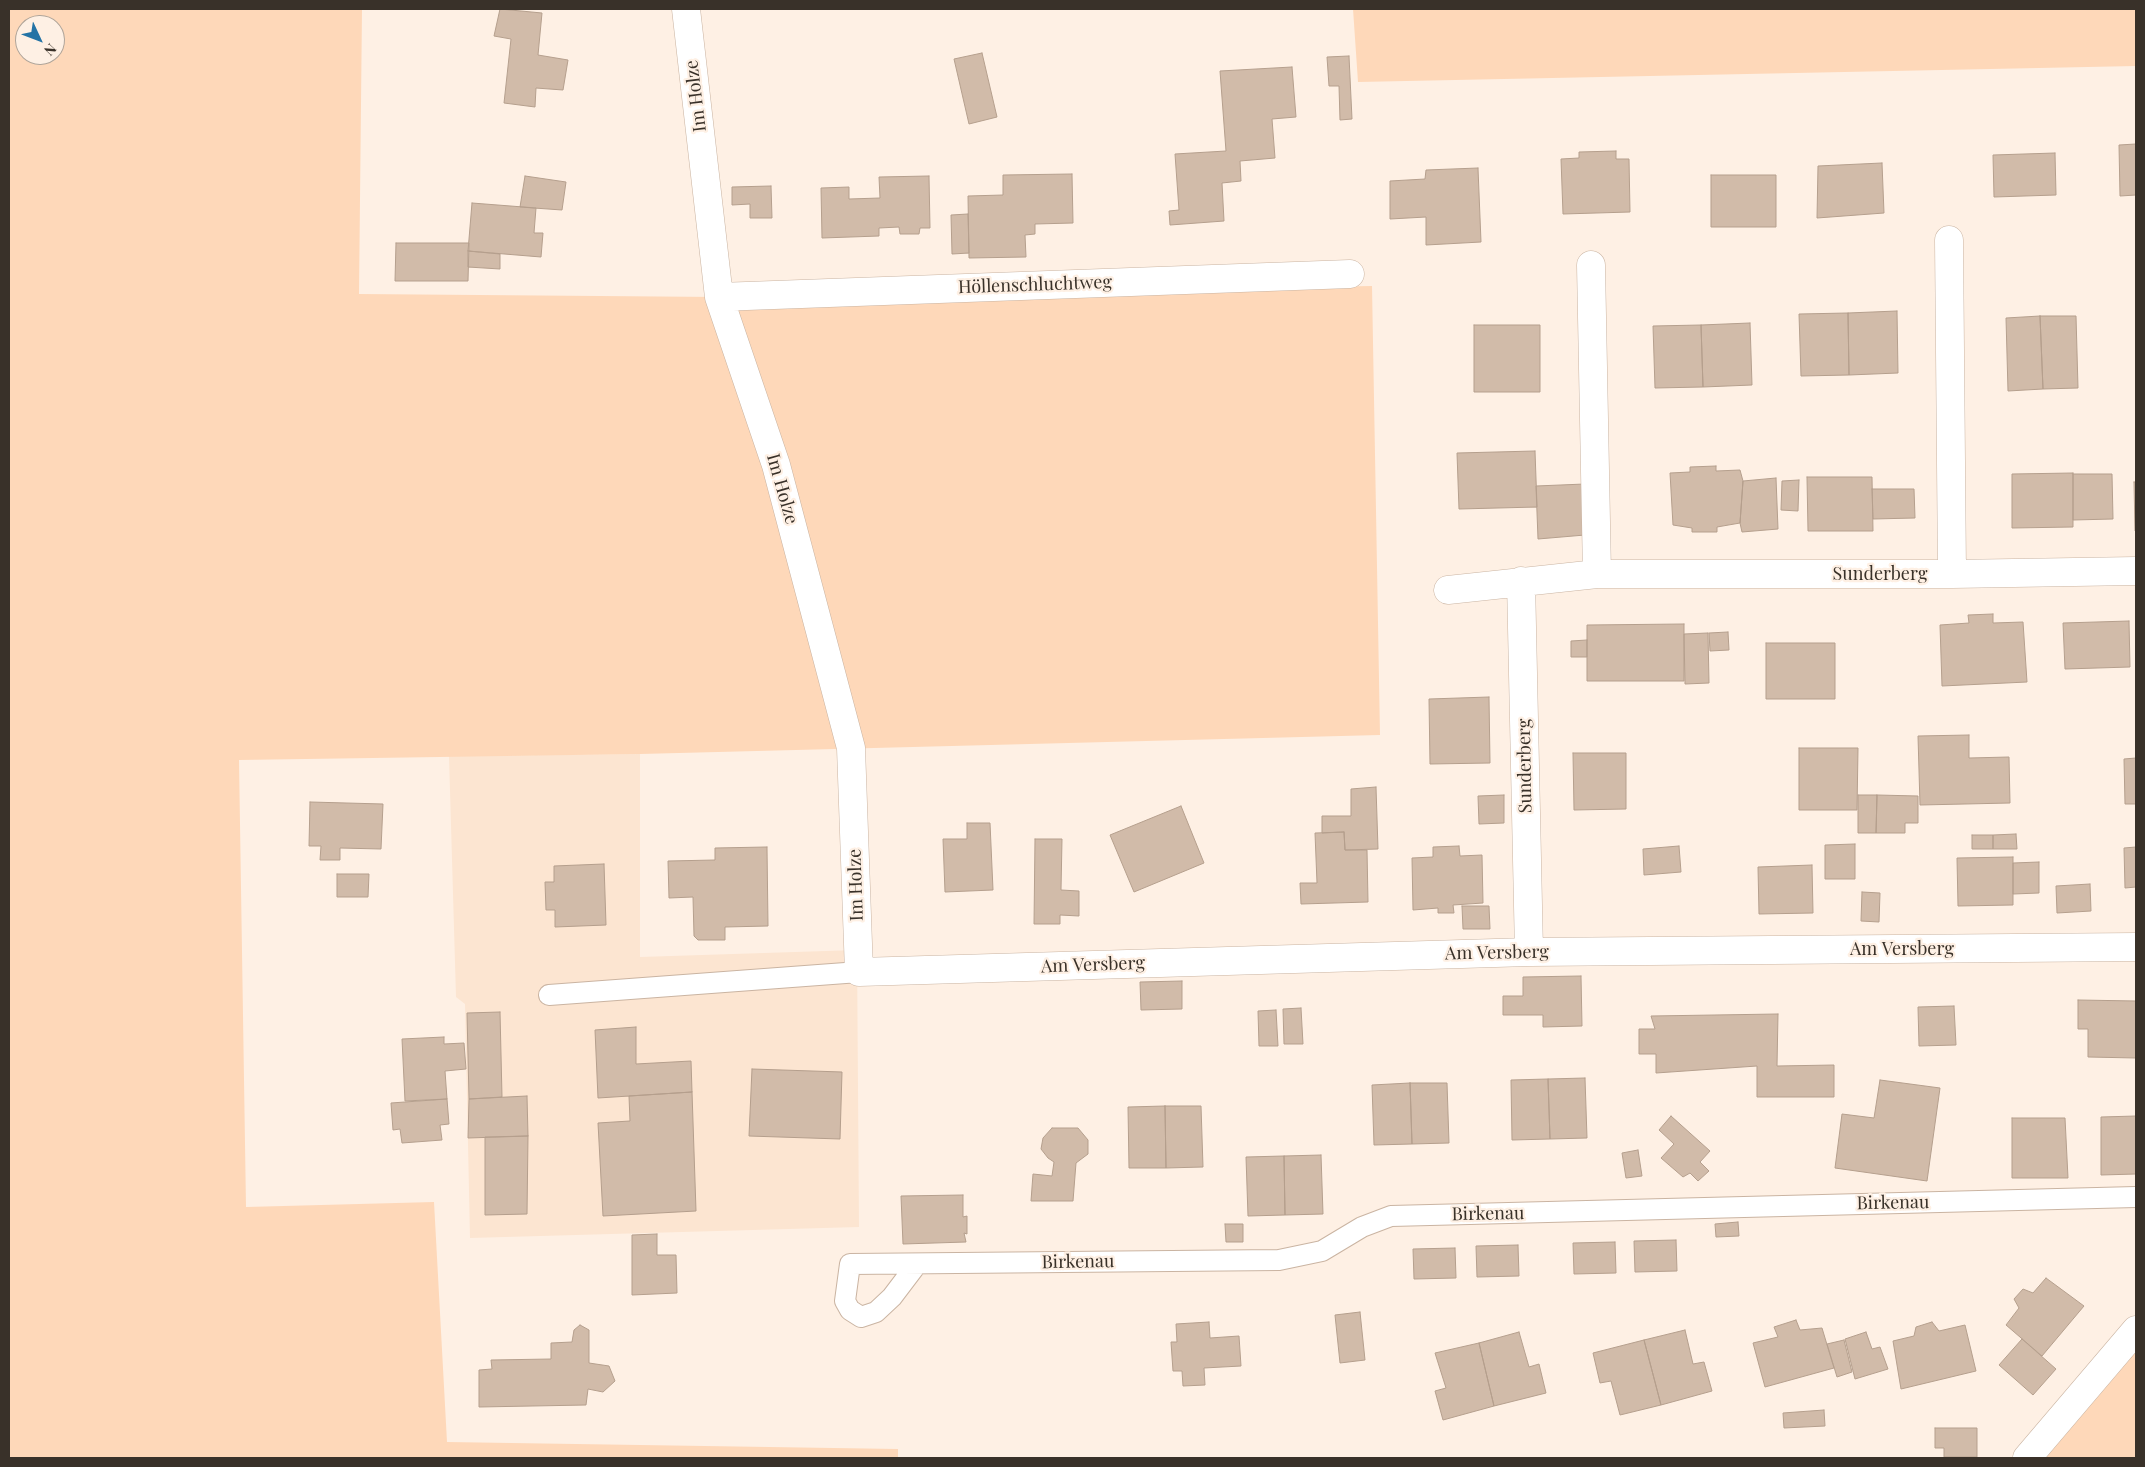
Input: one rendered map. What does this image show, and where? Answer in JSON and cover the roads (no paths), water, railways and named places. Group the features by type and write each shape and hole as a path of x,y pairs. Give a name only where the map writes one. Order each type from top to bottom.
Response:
{"street":[{"name":"Im Holze","path":"686,9 719,297 776,465 851,748 859,972"},
{"name":"Sunderberg","path":"1949,240 1952,574"},
{"path":"1591,265 1597,574"},
{"name":"Höllenschluchtweg","path":"719,297 1350,274"},
{"name":"Sunderberg","path":"1448,590 1597,574 1952,574 2136,571"},
{"name":"Sunderberg","path":"1521,581 1529,952"},
{"name":"Am Versberg","path":"859,972 1529,952 2136,947"},
{"path":"2027,1458 2136,1330"}],"lane":[{"path":"549,995 859,972"},
{"name":"Birkenau","path":"917,1264 892,1297 876,1312 861,1317 850,1310 845,1301 850,1264 1279,1260 1322,1251 1362,1227 1391,1216 2136,1197"}]}
